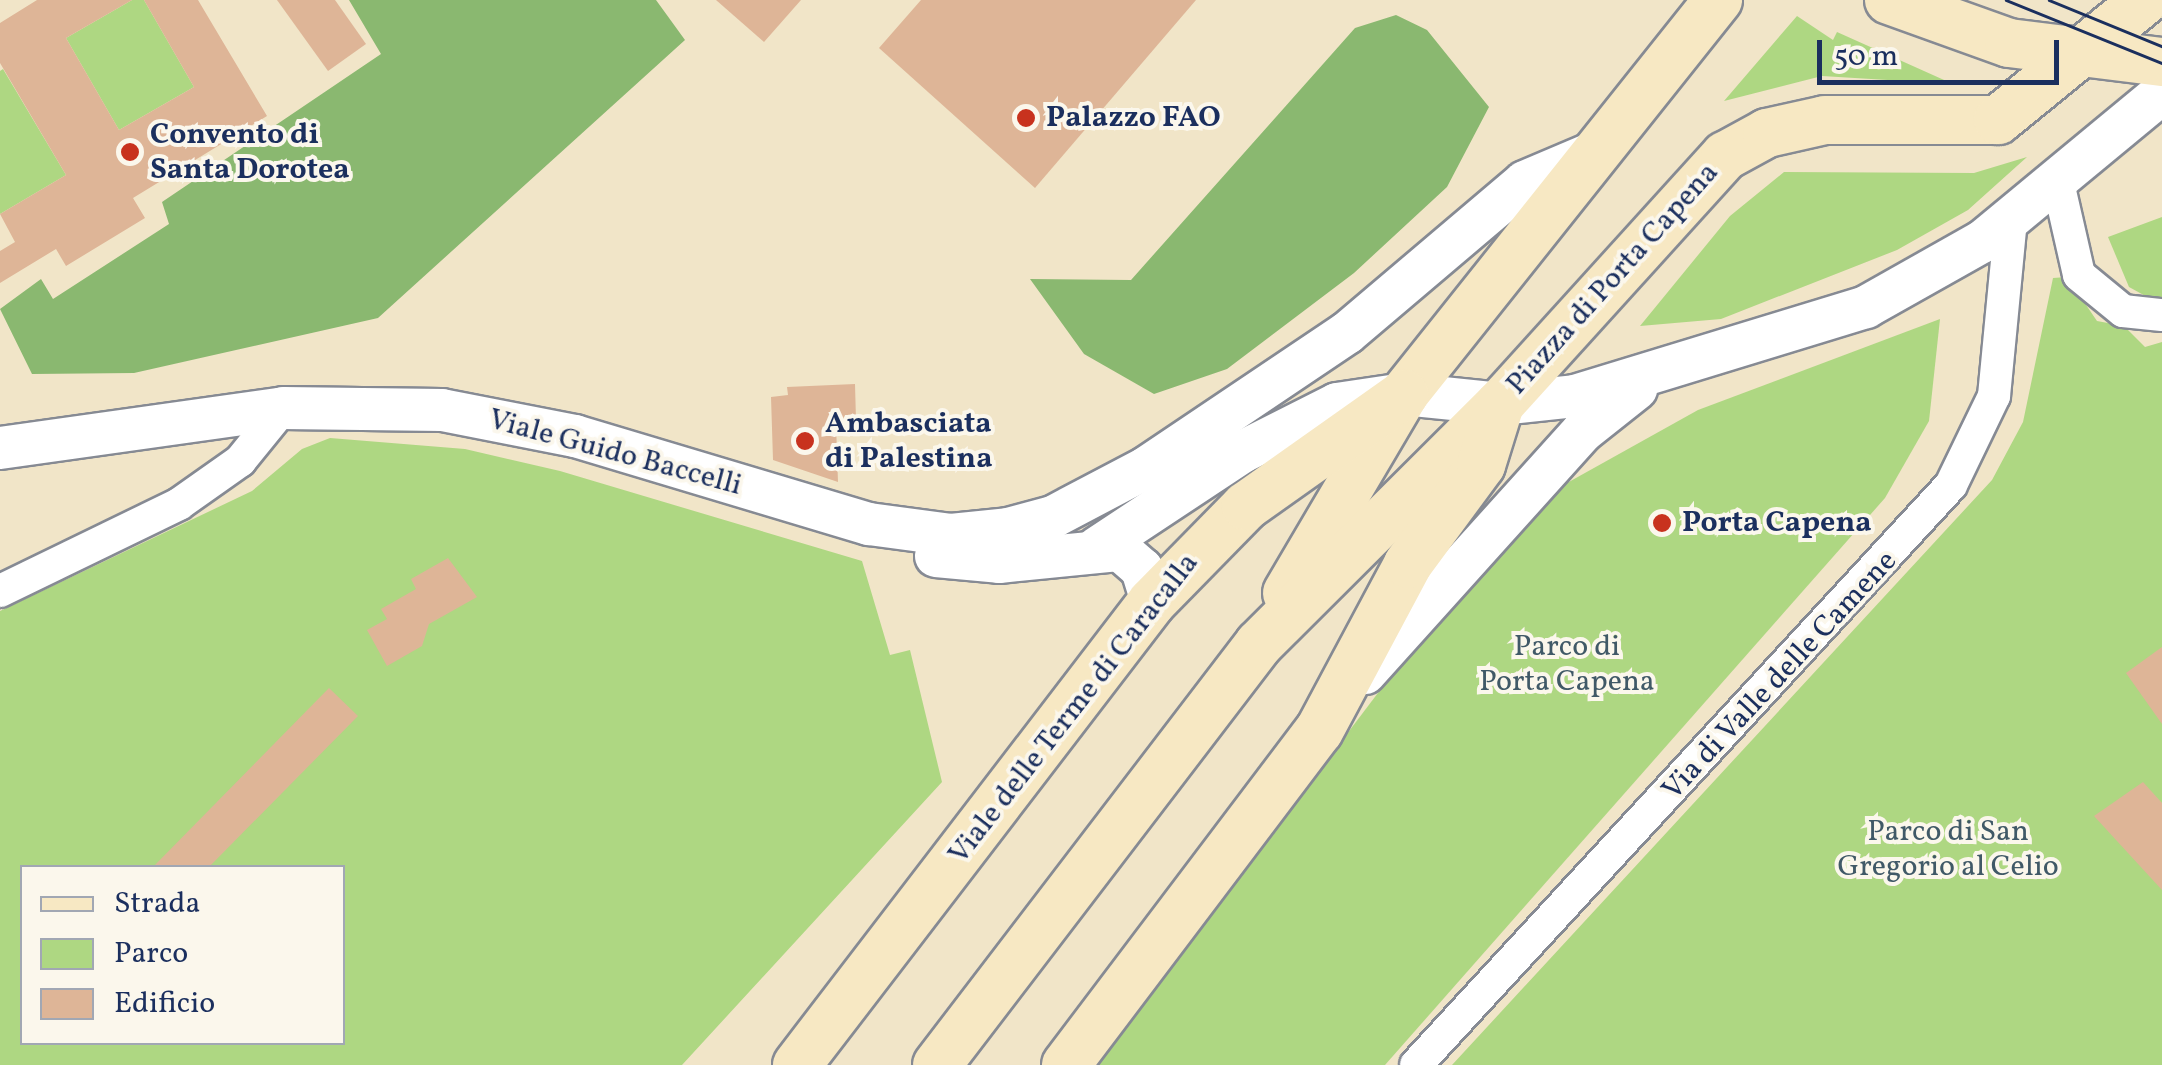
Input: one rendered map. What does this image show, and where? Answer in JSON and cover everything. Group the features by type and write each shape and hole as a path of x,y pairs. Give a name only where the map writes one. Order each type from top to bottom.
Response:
{"main road":[{"path":"936,1065 1258,644 1404,394 1718,0"},
{"path":"1890,0 1985,38 2086,55 2162,62"},
{"name":"Piazza di Porta Capena","path":"1500,404 1694,186 1751,139 1840,119 1988,123 2086,55 2145,0"},
{"name":"Viale delle Terme di Caracalla","path":"797,1065 1152,602 1246,506 1404,394"},
{"path":"1258,644 1500,404"},
{"path":"1066,1065 1319,731 1408,564 1481,464 1500,404"}],"street":[{"name":"Piazza di Porta Capena","path":"1500,404 1648,380 1866,307 2012,220 2162,92"},
{"path":"869,524 986,533 1053,517 1115,488 1348,333 1525,182 1598,151"},
{"path":"2057,178 2079,275 2123,310 2162,314"},
{"name":"Via di Valle delle Camene","path":"1416,1065 1951,485 1994,396 2012,220"},
{"path":"1319,731 1525,492 1648,380"},
{"path":"1098,548 1312,414 1404,394 1500,404"},
{"name":"Viale Guido Baccelli","path":"0,448 284,408 401,407 526,424 869,524"},
{"path":"0,591 178,504 240,461 284,408"},
{"path":"869,524 911,550 970,561 1098,548 1137,560 1152,602"}],"green space":[{"path":"132,0 144,0 194,87 119,130 66,38"},
{"path":"349,0 656,0 685,40 378,318 134,373 32,374 0,309 41,279 53,299 169,224 162,202 381,54"},
{"path":"1396,15 1427,30 1489,107 1447,187 1354,273 1227,369 1154,394 1084,354 1030,279 1131,280 1355,28"},
{"path":"1797,16 1833,40 1837,32 1953,84 1822,76 1724,101"},
{"path":"3,69 66,175 0,214 0,71"},
{"path":"2027,157 1968,210 1897,250 1721,319 1640,326 1730,216 1784,172 1974,173"},
{"path":"2162,217 2162,298 2151,299 2129,287 2108,237"},
{"name":"Parco di San Gregorio al Celio","path":"2067,277 2097,321 2124,326 2145,347 2162,342 2162,1065 1452,1065 1992,480 2023,422 2053,278"},
{"name":"Parco di Porta Capena","path":"1940,319 1929,421 1885,498 1385,1065 1096,1065 1459,586 1558,488 1698,410"},
{"path":"330,438 465,449 560,471 862,561 890,655 910,650 942,782 682,1065 0,1065 0,611 252,491 302,449"}],"building":[{"name":"Convento di Santa Dorotea","path":"37,0 132,0 66,38 119,130 194,87 144,0 198,0 267,116 133,198 145,218 66,266 56,249 0,283 0,251 15,242 0,214 66,175 0,63 0,23"},
{"path":"277,0 335,0 366,44 328,71"},
{"path":"716,0 801,0 764,42"},
{"name":"Palazzo FAO","path":"921,0 1196,0 1035,188 879,48"},
{"name":"Ambasciata di Palestina","path":"855,384 856,420 836,423 838,482 773,460 771,397 788,395 787,387"},
{"path":"448,558 477,597 429,624 422,646 387,666 367,630 387,619 381,609 416,589 411,579"},
{"path":"2162,647 2162,724 2126,673"},
{"path":"329,688 358,716 211,865 155,865"},
{"path":"2143,782 2162,803 2162,890 2094,816"}],"tram line":[{"path":"2006,0 2162,63"},
{"path":"2049,0 2162,46"}],"place":[{"name":"Palazzo FAO","path":"1026,118"},
{"name":"Convento di Santa Dorotea","path":"130,152"},
{"name":"Ambasciata di Palestina","path":"805,441"},
{"name":"Porta Capena","path":"1662,523"}]}
